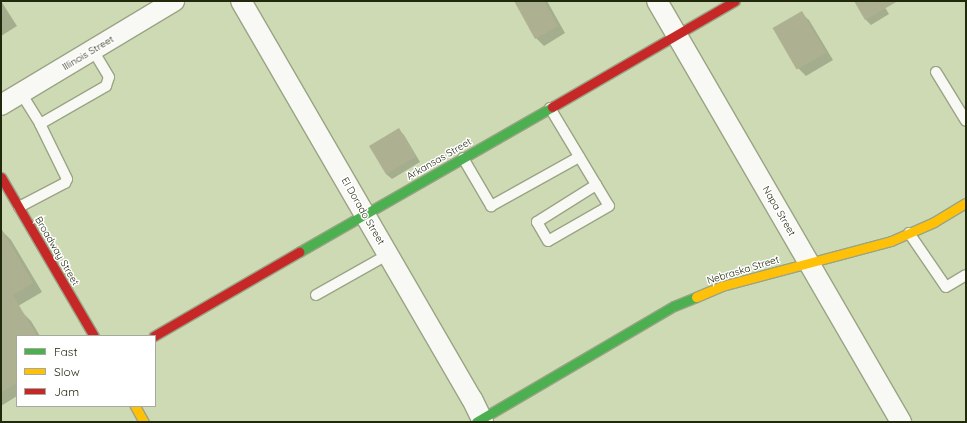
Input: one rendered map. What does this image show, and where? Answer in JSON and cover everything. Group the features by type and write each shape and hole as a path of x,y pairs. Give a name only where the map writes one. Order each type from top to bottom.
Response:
{"street":[{"name":"El Dorado Street","path":"241,1 365,214 387,255 472,398 480,421"},
{"name":"Napa Street","path":"657,1 901,422"},
{"name":"Arkansas Street","path":"156,335 735,1"},
{"name":"Illinois Street","path":"1,105 171,2"},
{"name":"Broadway Street","path":"1,177 93,335"},
{"name":"Nebraska Street","path":"480,421 674,306 722,286 891,241 934,222 966,203"},
{"path":"136,407 144,422"}],"lane":[{"path":"40,124 106,86 109,77 93,50"},
{"path":"936,72 966,121"},
{"path":"19,207 65,183 67,179 40,124 22,93"},
{"path":"550,108 596,185 608,206 548,241 538,222 596,185"},
{"path":"463,158 491,206 579,157"},
{"path":"909,233 946,287 966,275"},
{"path":"316,294 387,255"}],"building":[{"path":"514,1 544,1 558,26 535,39"},
{"path":"854,1 898,1 865,20"},
{"path":"802,11 826,53 797,70 773,28"},
{"path":"399,128 416,156 386,174 369,146"},
{"path":"1,228 33,283 13,295 36,335 16,335 16,384 1,392"}],"traffic: fast":[{"path":"299,252 552,107"},
{"path":"476,422 674,306 696,297"}],"traffic: slow":[{"path":"696,297 722,286 891,241 934,222 966,203"},
{"path":"136,407 144,422"}],"traffic: jam":[{"path":"552,107 735,1"},
{"path":"1,177 93,335"},
{"path":"156,335 299,252"}]}
